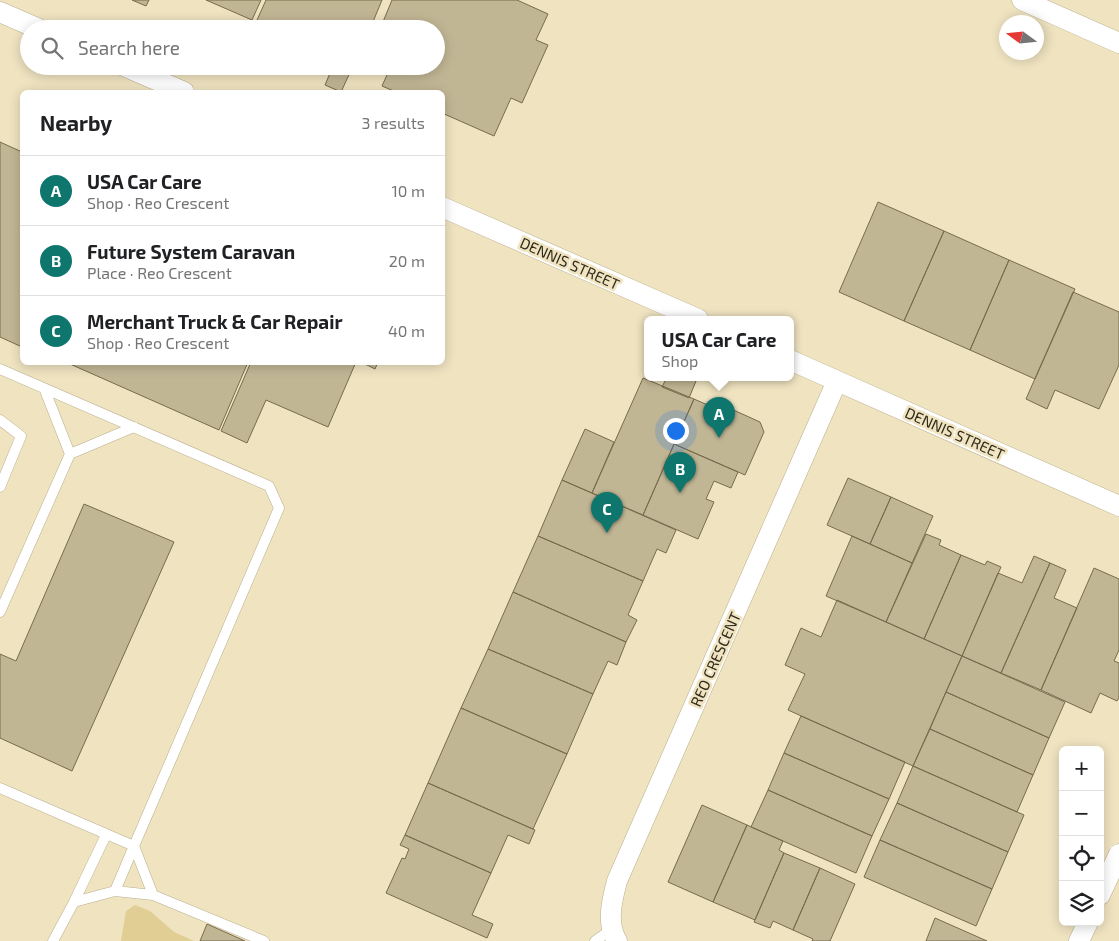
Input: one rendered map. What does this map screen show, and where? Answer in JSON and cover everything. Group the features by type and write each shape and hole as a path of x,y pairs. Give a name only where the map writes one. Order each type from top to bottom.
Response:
{"street":[{"path":"1022,0 1119,42"},
{"path":"0,12 20,21"},
{"path":"145,75 179,90"},
{"name":"DENNIS STREET","path":"445,208 691,316"},
{"name":"DENNIS STREET","path":"794,362 1119,506"},
{"name":"REO CRESCENT","path":"614,935 612,898 617,881 837,380"},
{"path":"1104,886 1119,854"},
{"path":"1079,941 1086,926"}],"lane":[{"path":"0,369 269,486 280,508 114,891"},
{"path":"44,388 70,454"},
{"path":"0,420 21,436 0,487"},
{"path":"0,612 70,454 134,427"},
{"path":"0,788 134,846 153,895"},
{"path":"53,941 106,835"},
{"path":"74,902 114,891 153,895 264,941"},
{"path":"595,941 614,935"}],"shaded area":[{"path":"135,905 150,911 174,932 194,941 121,941 126,911"}],"building":[{"path":"132,0 149,0 146,6"},
{"path":"206,0 261,0 252,20"},
{"path":"266,0 382,0 374,20 257,20"},
{"path":"392,0 517,0 548,14 536,40 548,45 522,103 511,98 494,136 445,114 445,90 391,90 382,86 387,75 445,75 445,20 384,20"},
{"path":"329,75 349,75 342,90 336,90 325,85"},
{"path":"0,142 20,151 20,346 0,337"},
{"path":"878,202 944,231 904,321 839,292"},
{"path":"944,231 1009,260 970,350 904,321"},
{"path":"1009,260 1075,289 1035,379 970,350"},
{"path":"1073,292 1119,312 1119,365 1099,409 1055,390 1047,409 1026,399"},
{"path":"72,365 247,365 219,430"},
{"path":"250,365 355,365 328,427 266,400 247,443 221,431"},
{"path":"367,365 377,365 375,369"},
{"path":"643,378 644,381 650,381 694,399 643,515 592,493"},
{"path":"665,381 696,381 689,398 662,387"},
{"path":"694,399 726,413 729,408 760,422 764,432 745,475 674,444"},
{"path":"585,429 614,442 592,493 562,480"},
{"path":"674,444 738,472 731,488 714,481 706,499 714,502 698,539 643,515"},
{"path":"848,478 891,497 870,544 827,525"},
{"path":"562,480 676,530 666,553 657,549 643,581 538,536"},
{"path":"891,497 933,516 912,563 870,544"},
{"path":"84,504 174,542 72,771 0,738 0,654 16,661"},
{"path":"926,534 941,540 939,545 961,555 924,639 886,622"},
{"path":"538,536 643,581 628,615 637,620 626,642 513,592"},
{"path":"852,536 912,563 886,622 826,596"},
{"path":"961,555 985,565 987,561 1001,567 962,656 924,639"},
{"path":"1034,556 1050,563 1001,673 962,656 998,573 1022,583"},
{"path":"1050,563 1066,570 1054,598 1077,608 1041,690 1001,673"},
{"path":"1094,568 1119,579 1119,650 1114,661 1119,663 1119,698 1117,701 1100,693 1091,713 1041,690"},
{"path":"513,592 626,642 617,665 608,661 593,694 488,649"},
{"path":"837,600 962,656 913,766 788,710 805,674 785,665 801,628 821,637"},
{"path":"488,649 593,694 567,754 461,708"},
{"path":"962,656 1065,702 1049,738 946,692"},
{"path":"946,692 1049,738 1033,775 930,729"},
{"path":"461,708 567,754 533,829 428,783"},
{"path":"801,716 905,762 889,799 784,753"},
{"path":"930,729 1033,775 1017,812 913,766"},
{"path":"784,753 889,799 872,836 768,790"},
{"path":"913,766 1024,815 1008,852 897,803"},
{"path":"428,783 535,830 529,844 508,835 491,873 405,835"},
{"path":"768,790 872,836 856,873 751,827"},
{"path":"897,803 1008,852 992,889 880,840"},
{"path":"702,805 747,825 713,902 668,882"},
{"path":"747,825 783,841 779,850 784,853 755,920 713,902"},
{"path":"405,835 491,873 472,915 493,924 487,938 386,893 402,858 405,859 409,849 400,845"},
{"path":"880,840 992,889 976,926 864,877"},
{"path":"784,853 820,868 793,930 773,921 770,928 754,922"},
{"path":"820,868 855,884 830,941 812,941 813,939 793,930"},
{"path":"935,918 987,941 926,941"},
{"path":"207,924 245,941 200,941"}],"place":[{"name":"USA Car Care","path":"719,438"},
{"name":"Future System Caravan","path":"680,493"},
{"name":"Merchant Truck & Car Repair","path":"607,533"}]}
